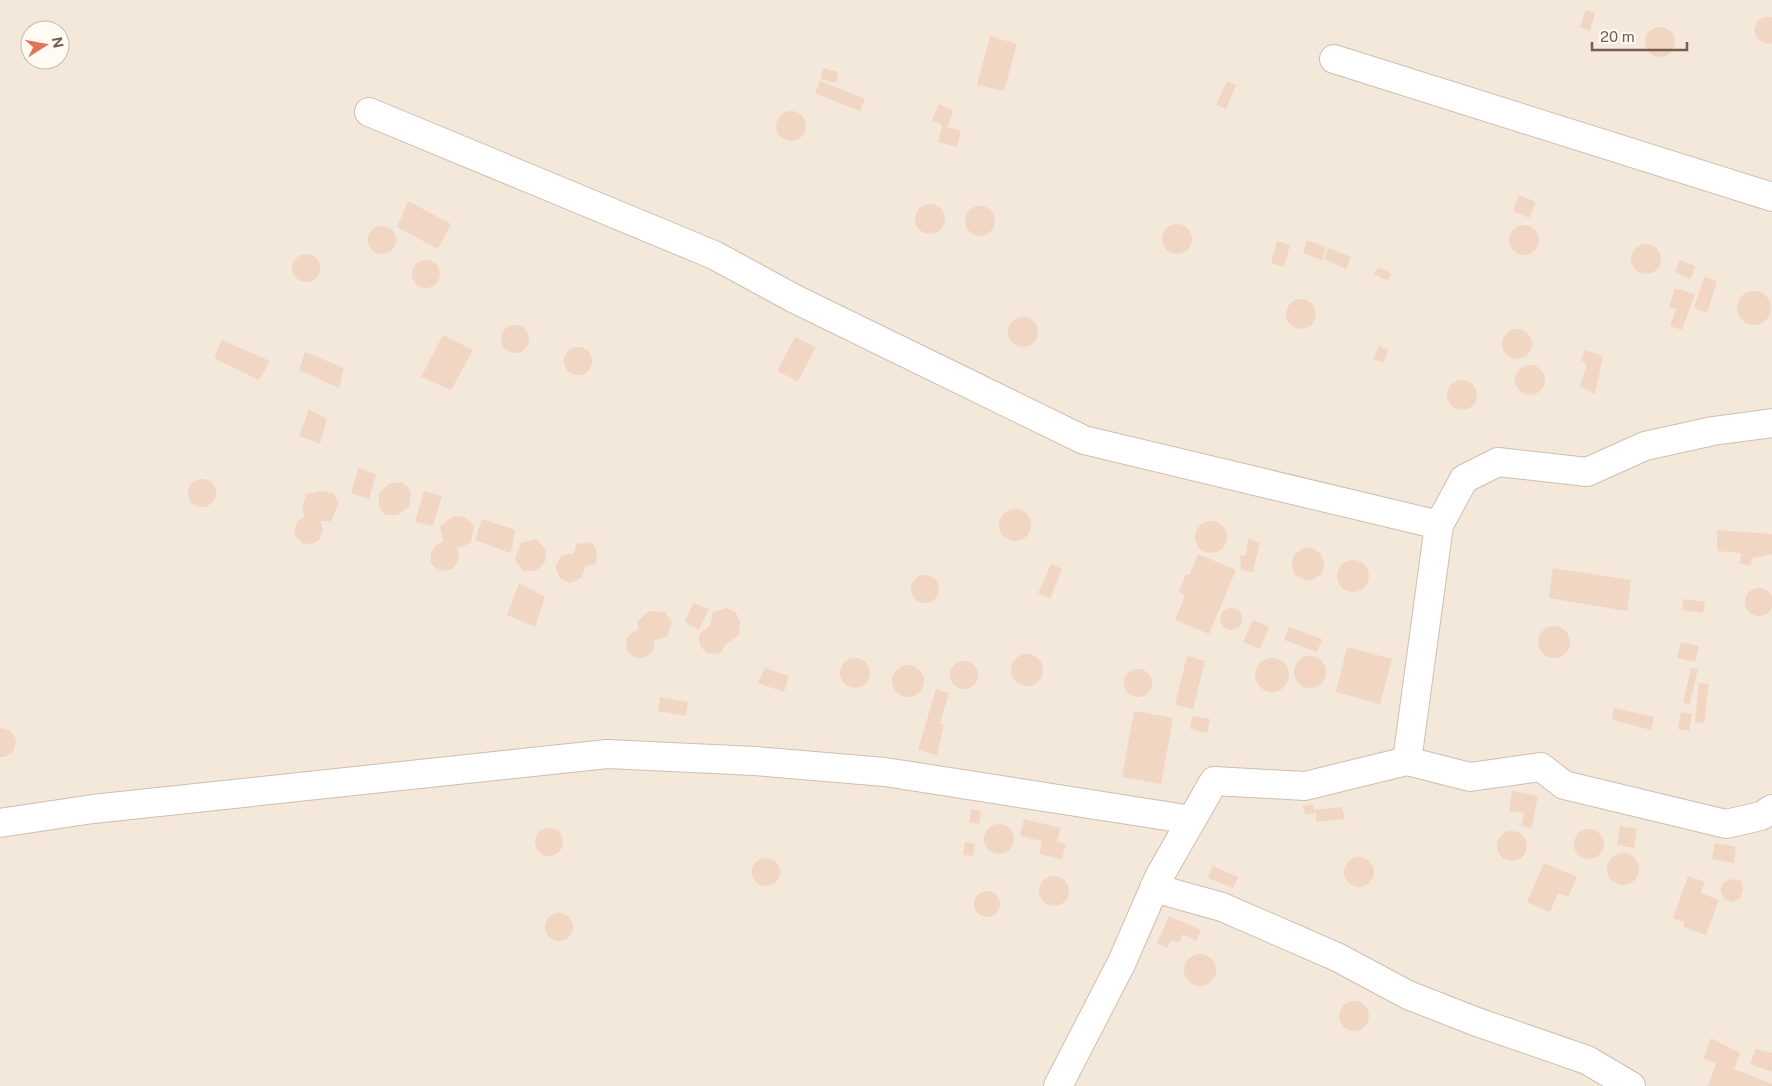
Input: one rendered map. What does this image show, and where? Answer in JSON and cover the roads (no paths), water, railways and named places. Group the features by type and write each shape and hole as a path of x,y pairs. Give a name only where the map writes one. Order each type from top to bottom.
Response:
{"street":[{"path":"1334,59 1772,197"},
{"path":"369,112 714,255 795,300 1084,440 1439,525"},
{"path":"1407,761 1439,525 1464,478 1498,462 1587,472 1645,446 1713,431 1772,423"},
{"path":"0,823 93,809 607,754 755,761 885,772 1192,820"},
{"path":"1058,1086 1122,962 1154,888 1214,781 1304,786 1407,761 1470,777 1541,767 1564,785 1726,824 1761,816 1772,809"},
{"path":"1154,888 1222,907 1337,957 1408,995 1477,1022 1587,1060 1631,1086"}]}
